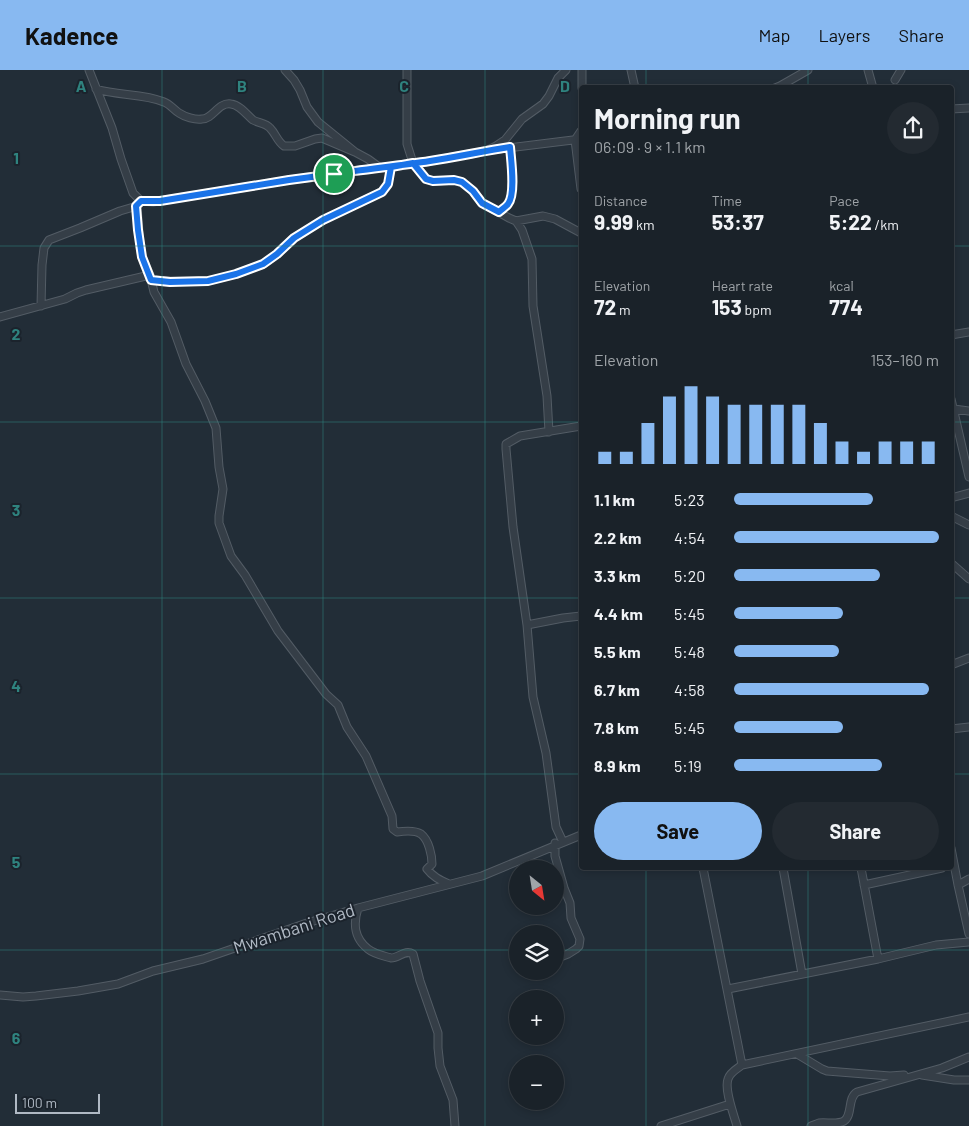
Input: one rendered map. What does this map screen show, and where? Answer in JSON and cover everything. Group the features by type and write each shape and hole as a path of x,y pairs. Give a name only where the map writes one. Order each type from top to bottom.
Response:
{"street":[{"path":"89,70 112,128 129,183 139,204 138,230 142,257 151,277 154,292 171,322 186,364 216,428 223,490 218,516 231,556 245,575 278,631 326,694 338,705 347,727 366,756 392,816 392,829 397,832 404,830 422,835 432,856 432,864 428,870 438,880 449,884"},
{"path":"285,70 294,80 307,107 318,122 355,152"},
{"path":"406,70 407,144 413,163 426,179 462,182 473,191 482,203 516,221 522,230 532,259 533,306 547,396 549,432"},
{"path":"486,151 505,140 522,119 543,104 558,78 566,70"},
{"path":"582,70 582,85"},
{"path":"630,70 634,85"},
{"path":"782,85 808,70"},
{"path":"868,70 872,85"},
{"path":"895,80 900,70"},
{"path":"96,89 155,98 180,113 197,119 209,117 220,107 231,104 258,123 270,127 278,142 284,146 295,146 322,138 355,152 379,168"},
{"path":"954,108 969,108"},
{"path":"40,306 44,248 49,240 139,204 289,180 430,162 510,147 578,139 579,156"},
{"path":"499,212 507,206 511,197 510,147"},
{"path":"0,317 65,300 86,290 151,277 170,282 208,281 236,274 263,264 294,238 323,220 382,192 388,184 391,167"},
{"path":"516,221 543,216 555,219 579,232"},
{"path":"954,334 969,332"},
{"path":"968,411 954,410 969,477"},
{"path":"956,421 968,411"},
{"path":"563,842 556,827 546,753 533,697 527,625 513,527 506,444 520,436 579,426"},
{"path":"954,497 969,494"},
{"path":"954,518 969,526"},
{"path":"954,566 969,577"},
{"path":"527,625 579,616"},
{"path":"954,664 969,658"},
{"path":"954,729 969,727"},
{"path":"558,832 554,846 555,856 570,903 570,918 580,940 579,946 576,949 564,956"},
{"name":"Mwambani Road","path":"0,995 36,996 118,984 152,971 203,959 307,923 482,876 579,836"},
{"path":"954,869 969,934"},
{"path":"703,870 742,1065"},
{"path":"783,870 802,974"},
{"path":"861,870 878,959"},
{"path":"864,885 933,870"},
{"path":"958,885 969,879"},
{"path":"358,908 355,932 368,949 391,958 407,952 412,954 438,1033 440,1066 453,1100 455,1126"},
{"path":"728,989 878,959 936,945 969,942"},
{"path":"738,1126 730,1104 728,1079 732,1071 742,1065 969,1017"},
{"path":"797,1054 822,1070 827,1071 890,1076 919,1074 954,1080 969,1080"},
{"path":"811,1126 820,1123 843,1122 848,1116 854,1093 942,1068 969,1057"},
{"path":"661,1126 730,1104"}],"route":[{"path":"334,174 153,202 141,201 136,206 140,246 151,280 170,282 208,281 236,274 263,264 294,238 323,220 382,192 388,184 391,167 413,163 426,179 462,182 473,191 482,203 499,212 507,206 511,197 512,167 510,147 430,162 413,163 334,174"}]}
